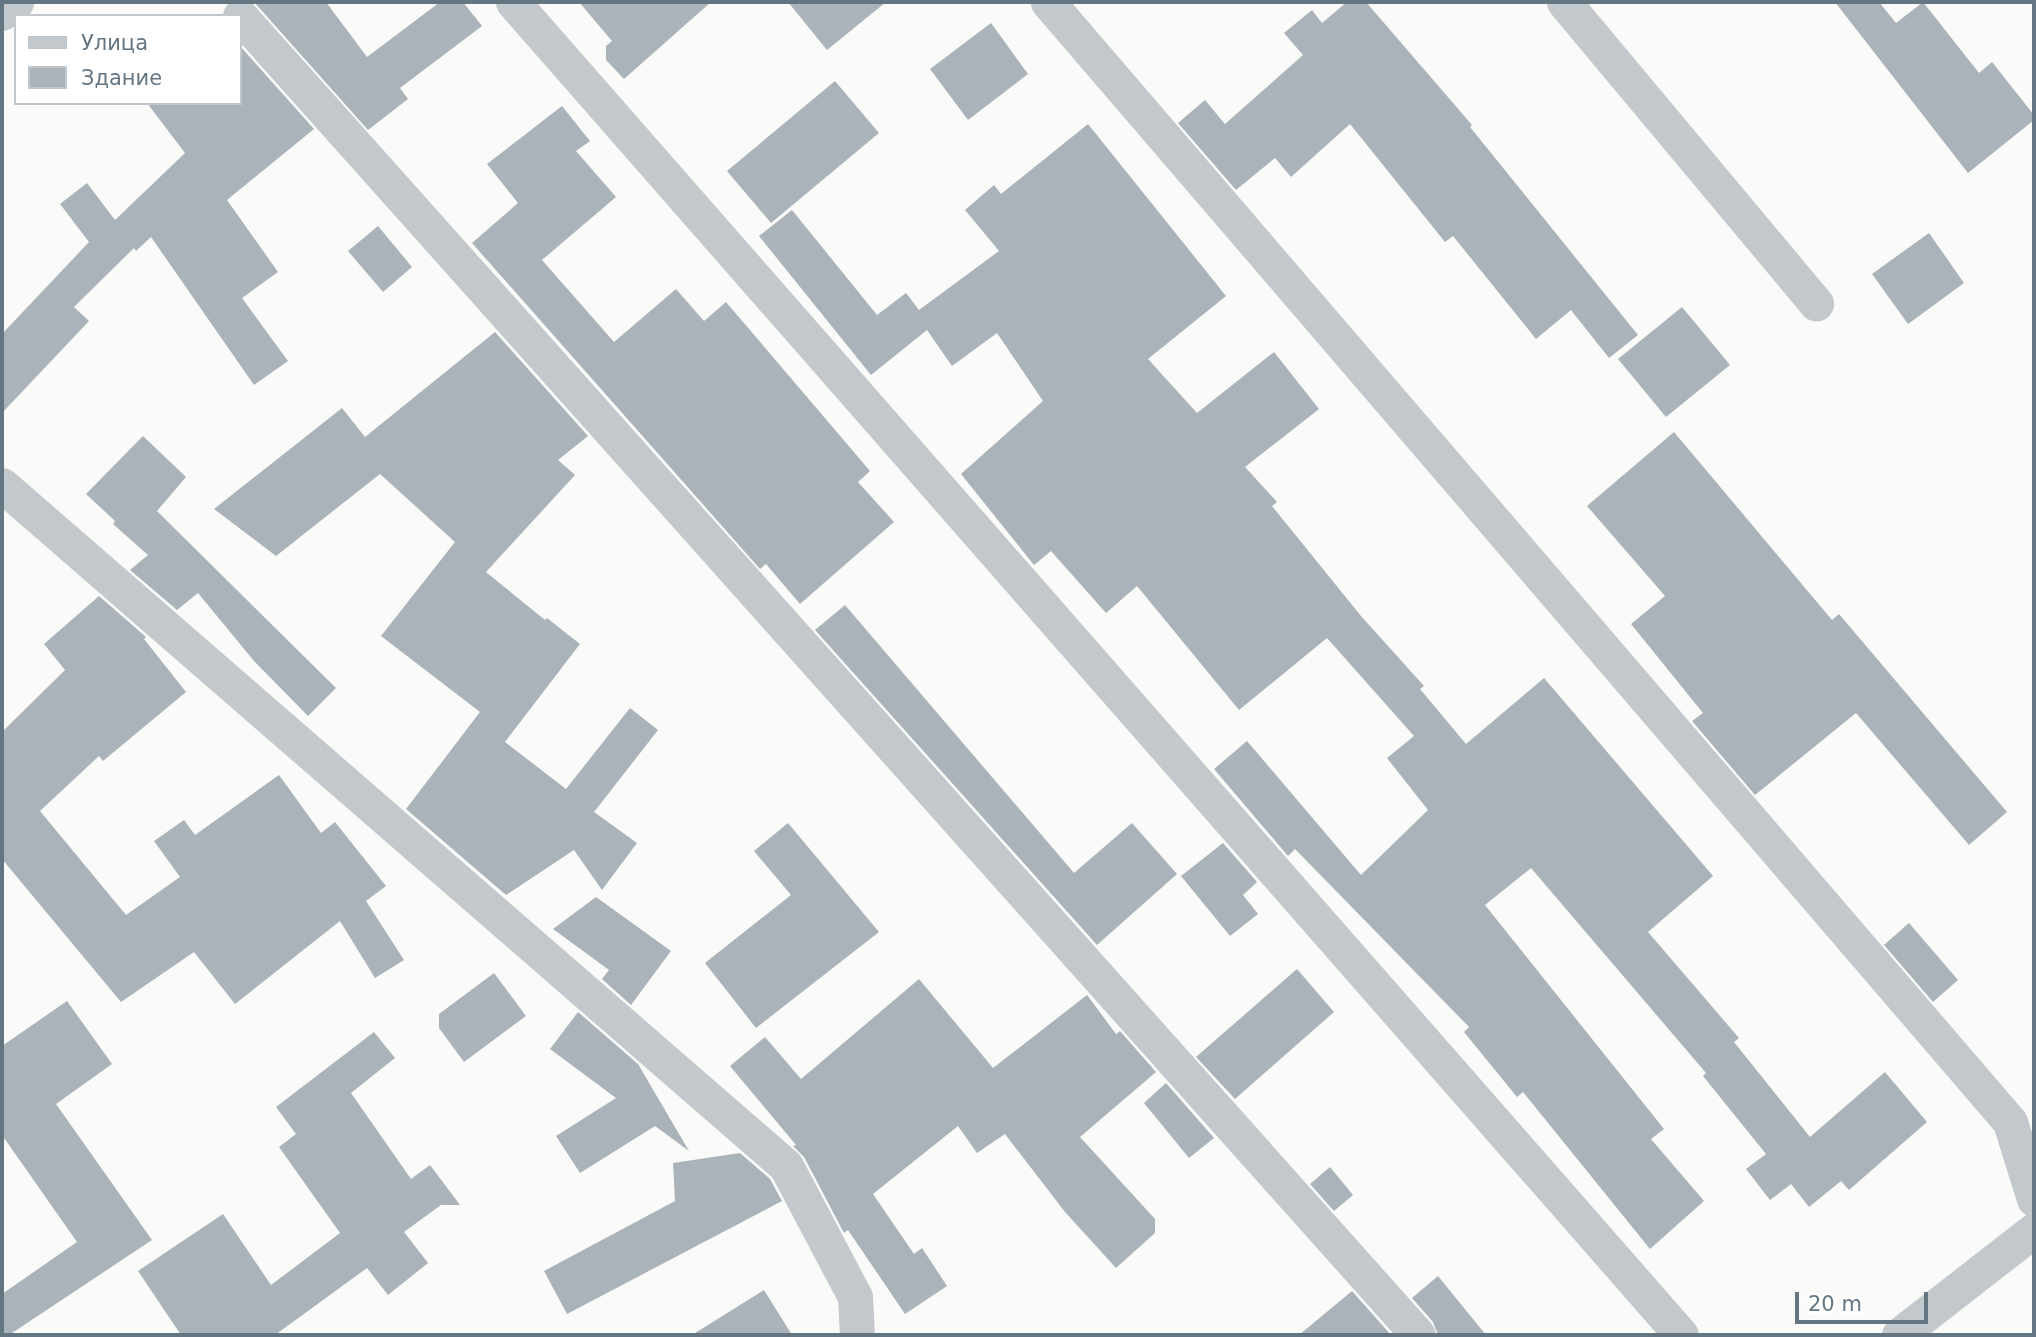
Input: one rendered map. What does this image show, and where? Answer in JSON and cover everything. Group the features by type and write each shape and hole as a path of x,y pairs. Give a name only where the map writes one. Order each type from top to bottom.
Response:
{"street":[{"path":"2,13 16,2"},
{"path":"513,2 1681,1335"},
{"path":"1048,2 2010,1122 2034,1199"},
{"path":"1564,2 1816,303"},
{"path":"242,18 1418,1335"},
{"path":"2,485 786,1166 855,1297 857,1335"},
{"path":"1899,1335 2034,1230"}],"building":[{"path":"254,2 326,2 367,57 440,2 463,2 482,26 400,88 408,99 368,130"},
{"path":"579,2 711,2 624,79 606,60 606,46 612,41"},
{"path":"788,2 886,2 827,50"},
{"path":"1347,2 1366,2 1472,125 1470,127 1638,335 1609,358 1571,310 1536,339 1453,236 1445,242 1350,124 1291,177 1275,158 1236,190 1178,123 1205,100 1225,124 1303,55 1284,33 1312,10 1322,23"},
{"path":"1835,2 1879,2 1896,23 1923,2 1979,73 1992,62 2034,115 2034,120 1968,173"},
{"path":"991,23 1028,74 968,120 930,69"},
{"path":"242,48 314,129 227,200 278,272 242,298 288,361 254,385 151,237 136,251 134,248 74,307 89,321 2,413 2,334 89,242 60,204 87,183 115,220 185,153 149,105 242,105"},
{"path":"835,81 879,133 771,223 727,171"},
{"path":"562,106 590,141 576,151 616,197 542,260 614,342 676,289 704,321 726,302 870,471 858,482 894,522 800,604 766,564 760,569 472,243 518,203 487,164"},
{"path":"1088,124 1226,296 1148,359 1197,413 1274,352 1319,409 1245,467 1277,502 1272,506 1361,616 1424,686 1420,689 1466,744 1544,678 1713,876 1648,932 1739,1038 1734,1042 1810,1137 1885,1072 1927,1122 1849,1190 1841,1181 1809,1207 1791,1184 1770,1200 1746,1169 1766,1154 1703,1076 1706,1073 1531,868 1485,905 1664,1129 1651,1139 1704,1201 1650,1249 1523,1092 1517,1097 1464,1032 1469,1027 1295,849 1288,856 1214,769 1247,741 1361,875 1428,810 1387,758 1414,736 1327,638 1239,710 1137,586 1106,613 1051,551 1034,565 961,474 1043,401 997,333 952,366 927,330 871,375 759,236 792,210 877,315 906,293 919,310 999,251 965,210 994,185 1001,194"},
{"path":"378,226 412,267 383,292 348,251"},
{"path":"1929,233 1964,283 1908,324 1872,274"},
{"path":"1682,307 1730,365 1666,417 1618,359"},
{"path":"495,332 588,436 558,460 575,475 486,572 545,620 547,618 580,644 505,742 566,789 630,708 658,730 594,812 637,843 602,890 574,850 506,895 406,809 480,712 381,636 455,542 380,474 276,556 214,509 342,408 365,437"},
{"path":"1674,432 1832,620 1839,614 2007,812 1969,845 1856,713 1755,795 1692,721 1703,713 1631,624 1665,596 1587,506"},
{"path":"143,436 186,477 157,511 336,688 308,716 254,661 198,593 177,610 130,570 148,555 113,524 115,521 86,494"},
{"path":"99,596 146,637 144,639 186,692 103,761 99,756 40,811 126,915 180,877 154,841 184,820 195,835 279,775 321,833 335,822 386,886 366,901 404,960 375,978 340,921 235,1004 194,952 121,1002 2,859 2,732 65,670 44,644"},
{"path":"845,605 1074,873 1132,823 1177,874 1097,945 815,630"},
{"path":"788,823 879,932 756,1028 705,963 791,895 754,851"},
{"path":"1223,843 1257,882 1243,895 1258,914 1230,936 1181,876"},
{"path":"596,897 671,951 631,1005 602,979 609,970 553,929"},
{"path":"1909,923 1958,980 1933,1002 1884,945"},
{"path":"1297,969 1334,1012 1235,1099 1196,1057"},
{"path":"494,973 526,1016 464,1062 439,1028 439,1014"},
{"path":"919,979 993,1068 1087,995 1116,1034 1120,1031 1156,1072 1080,1137 1155,1219 1155,1233 1116,1268 1065,1212 1005,1134 977,1153 958,1126 873,1194 914,1254 922,1248 947,1286 905,1314 848,1230 844,1233 804,1157 793,1146 796,1145 730,1066 765,1037 801,1079"},
{"path":"67,1001 112,1064 56,1104 152,1240 9,1335 2,1335 2,1294 77,1242 2,1135 2,1046"},
{"path":"578,1012 638,1064 689,1151 655,1126 580,1173 556,1136 616,1098 550,1049"},
{"path":"374,1032 395,1058 351,1093 411,1179 430,1165 460,1205 441,1205 404,1232 428,1263 388,1295 367,1268 275,1335 181,1335 138,1271 223,1214 271,1285 340,1233 279,1147 296,1134 276,1107"},
{"path":"1166,1083 1214,1138 1189,1158 1144,1103"},
{"path":"740,1153 770,1179 782,1201 567,1314 544,1271 675,1201 673,1163"},
{"path":"1330,1167 1353,1195 1334,1211 1310,1184"},
{"path":"1438,1276 1486,1335 1438,1335 1433,1322 1412,1298"},
{"path":"764,1290 792,1335 692,1335"},
{"path":"1352,1291 1391,1335 1299,1335"}]}
